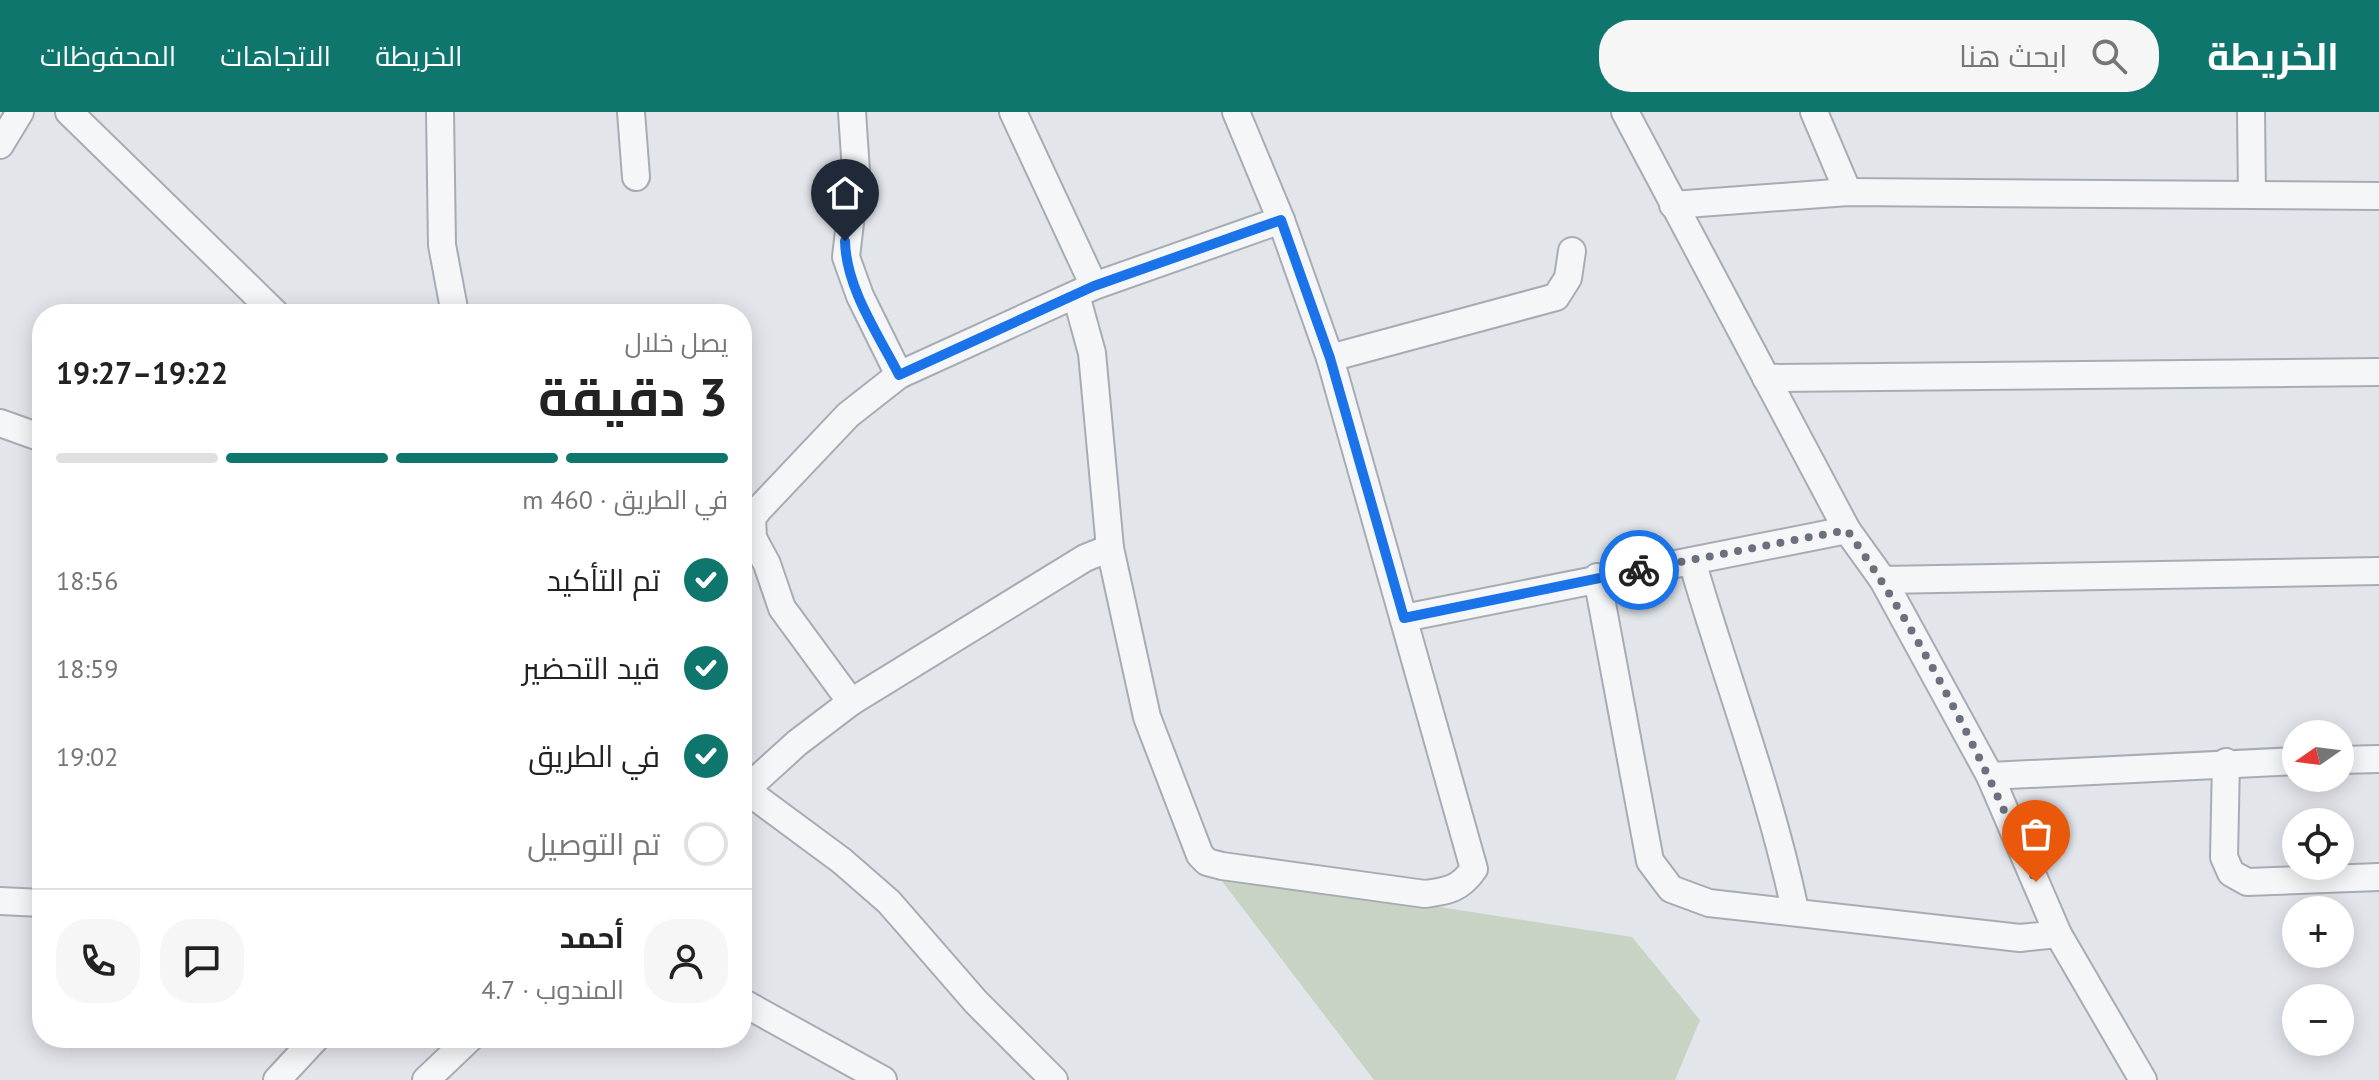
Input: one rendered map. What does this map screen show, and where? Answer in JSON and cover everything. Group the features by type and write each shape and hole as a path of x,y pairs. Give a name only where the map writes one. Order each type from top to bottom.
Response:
{"street":[{"path":"0,145 20,112"},
{"path":"69,112 266,304"},
{"path":"440,112 442,245 453,304"},
{"path":"631,112 636,177"},
{"path":"852,112 856,171 846,257 860,296 899,375"},
{"path":"1013,112 1085,291 1110,548 1147,717 1200,855 1207,862 1222,866 1425,894 1450,890 1464,884 1474,869 1330,358 1281,220 1236,112"},
{"path":"1625,112 1847,530 1883,580 1990,776 2058,934 2143,1080"},
{"path":"1814,112 1848,192"},
{"path":"2251,112 2252,195"},
{"path":"1673,205 1848,192 2379,196"},
{"path":"752,524 759,509 848,415 899,375 1085,291 1281,220"},
{"path":"1330,358 1556,297 1568,278 1572,251"},
{"path":"1766,378 2379,372"},
{"path":"0,423 32,434"},
{"path":"752,529 782,608 851,702"},
{"path":"1404,618 1597,577 1847,530"},
{"path":"752,782 851,702 1085,558 1110,548"},
{"path":"1692,561 1720,660 1768,798 1795,910"},
{"path":"1883,580 2379,571"},
{"path":"1597,577 1624,735 1650,861 1671,889 1688,898 2020,938 2058,934"},
{"path":"2354,760 2379,759"},
{"path":"1990,776 2282,761"},
{"path":"2226,762 2224,857 2237,879 2247,882 2379,877"},
{"path":"752,796 842,861 889,902 976,1002 1054,1080"},
{"path":"0,901 32,903"},
{"path":"752,1008 883,1080"},
{"path":"277,1080 307,1048"},
{"path":"426,1080 460,1048"}],"green space":[{"path":"1215,872 1632,937 1700,1020 1675,1080 1374,1080"}],"way so far":[{"path":"1639,570 1847,530 1883,580 1990,776 2036,882"}],"route":[{"path":"845,241 846,257 860,296 899,375 1094,286 1281,220 1330,358 1404,618 1639,570"}]}
